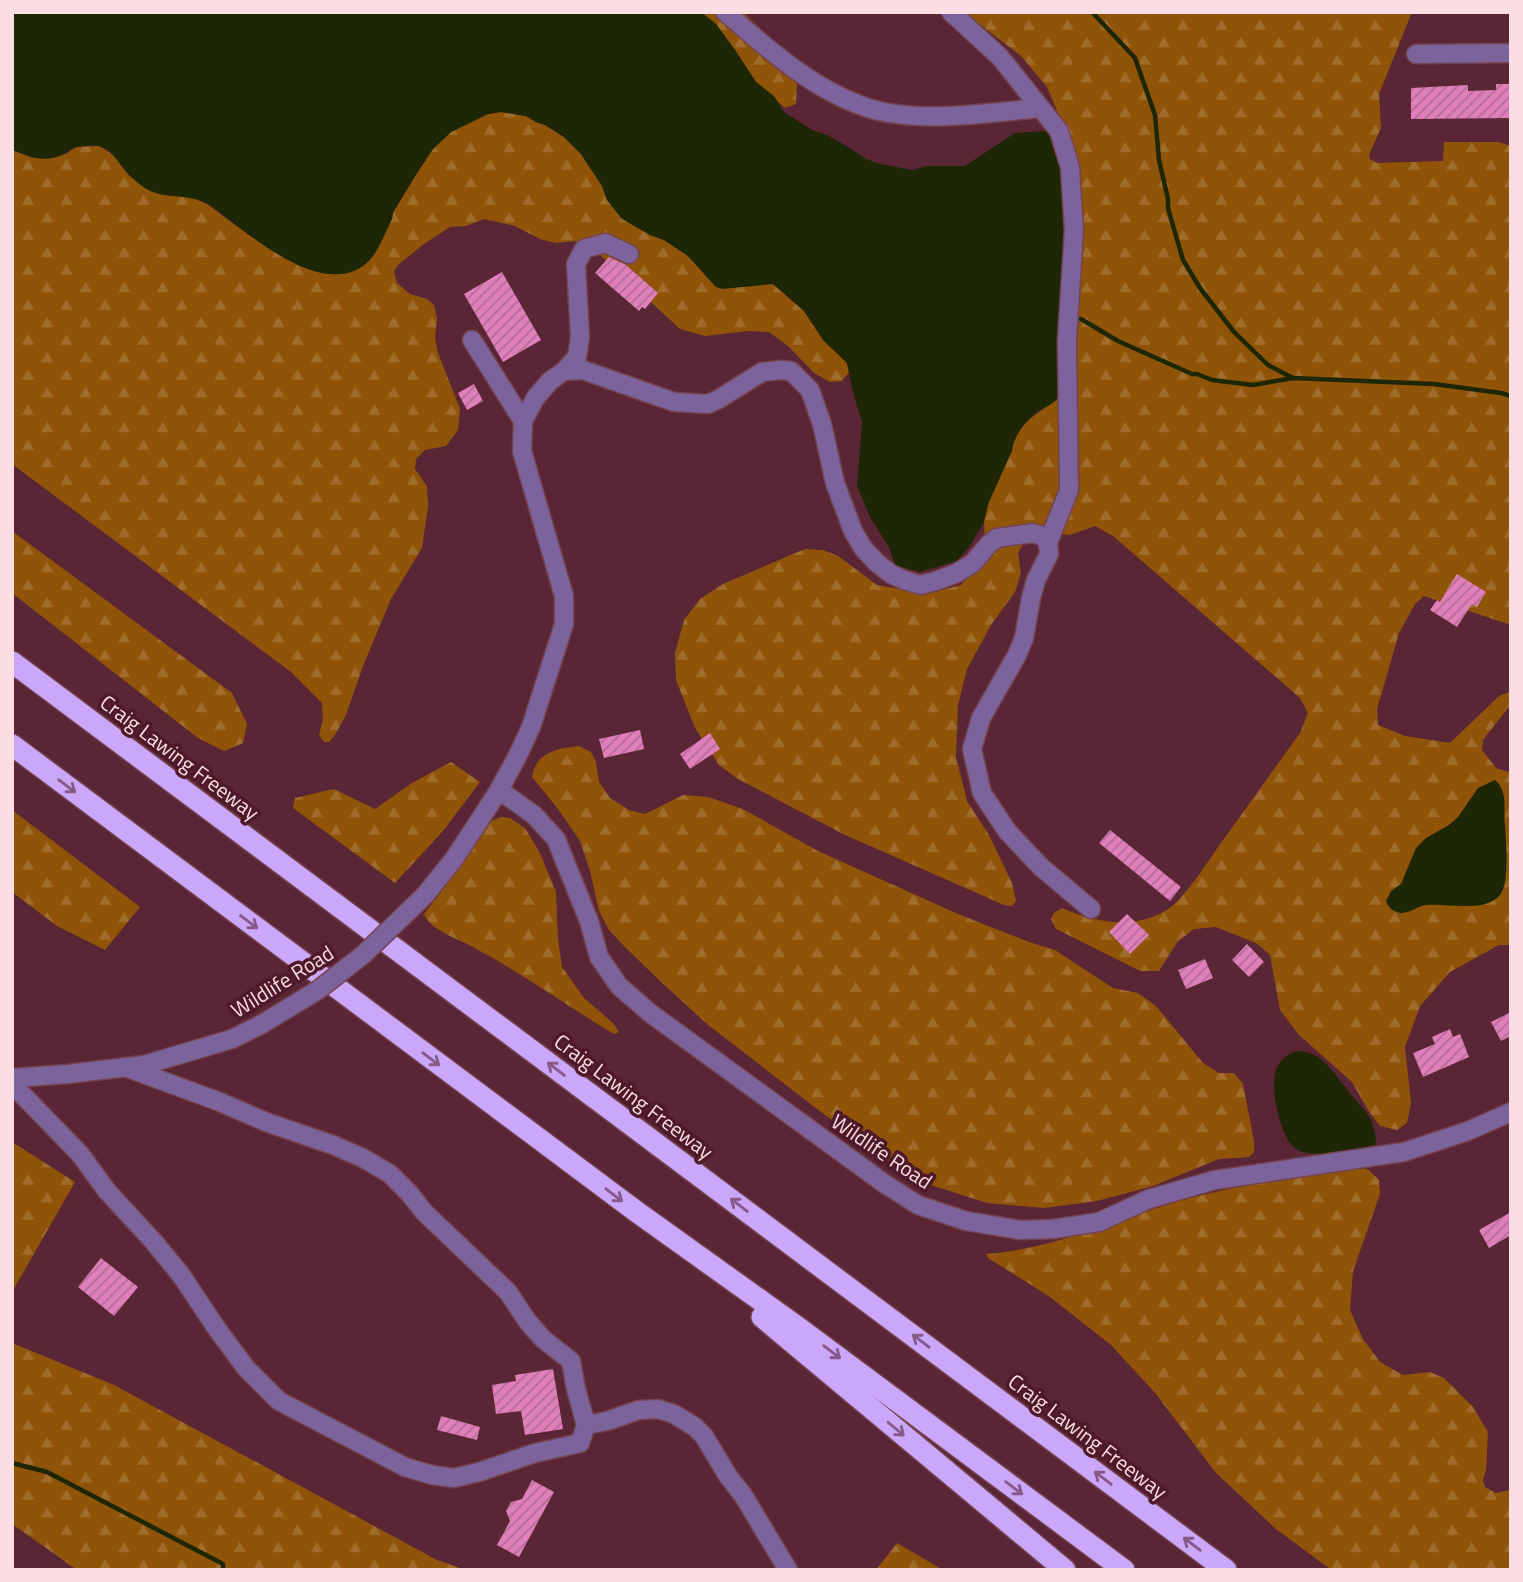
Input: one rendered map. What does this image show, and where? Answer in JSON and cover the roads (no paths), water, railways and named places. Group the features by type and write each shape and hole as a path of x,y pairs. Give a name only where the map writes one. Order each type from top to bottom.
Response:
{"highway":[{"name":"Craig Lawing Freeway","path":"12,662 1226,1570"},
{"path":"12,745 637,1212 799,1328 1124,1570"},
{"path":"637,1212 1065,1570"}],"street":[{"path":"725,12 800,73 870,109 922,116 974,115 1040,108"},
{"path":"951,12 1000,57 1059,131 1070,167 1074,231 1067,341 1069,490 1048,543 1049,554 1031,598 1024,638 981,718 972,749 982,793 1007,831 1041,867 1091,909"},
{"path":"1416,54 1511,53"},
{"path":"472,340 523,421 536,397 577,358 580,337 576,264 584,248 605,243 629,254"},
{"path":"564,372 583,370 674,402 708,404 762,372 791,371 810,390 822,424 835,483 853,531 863,548 877,563 891,574 905,580 920,585 957,573 973,563 997,538 1032,533 1043,536 1048,543"},
{"name":"Wildlife Road","path":"12,1078 144,1065 232,1039 318,990 364,954 425,895 454,859 499,790 531,727 564,624 565,596 522,451 523,421"},
{"name":"Wildlife Road","path":"499,790 534,815 556,839 589,921 599,957 619,986 650,1013 885,1184 918,1205 967,1221 1021,1230 1053,1229 1099,1222 1149,1199 1215,1180 1404,1152 1468,1131 1511,1112"},
{"path":"12,1084 79,1154 107,1191 170,1261 246,1368 279,1401 405,1467 432,1475 454,1478 535,1453 580,1443 586,1425 571,1361 543,1339 508,1292 424,1212 390,1174 333,1145 125,1068"},
{"path":"586,1425 639,1410 658,1409 674,1414 695,1427 704,1436 743,1495 788,1570"}],"waterway":[{"path":"1092,12 1135,58 1155,115 1159,160 1168,208 1183,260 1200,288 1234,332 1268,365 1293,378"},
{"path":"1081,319 1118,341 1192,374 1212,380 1253,385 1293,378 1434,384 1511,396"},
{"path":"12,1463 47,1472 223,1564 223,1570"}]}
